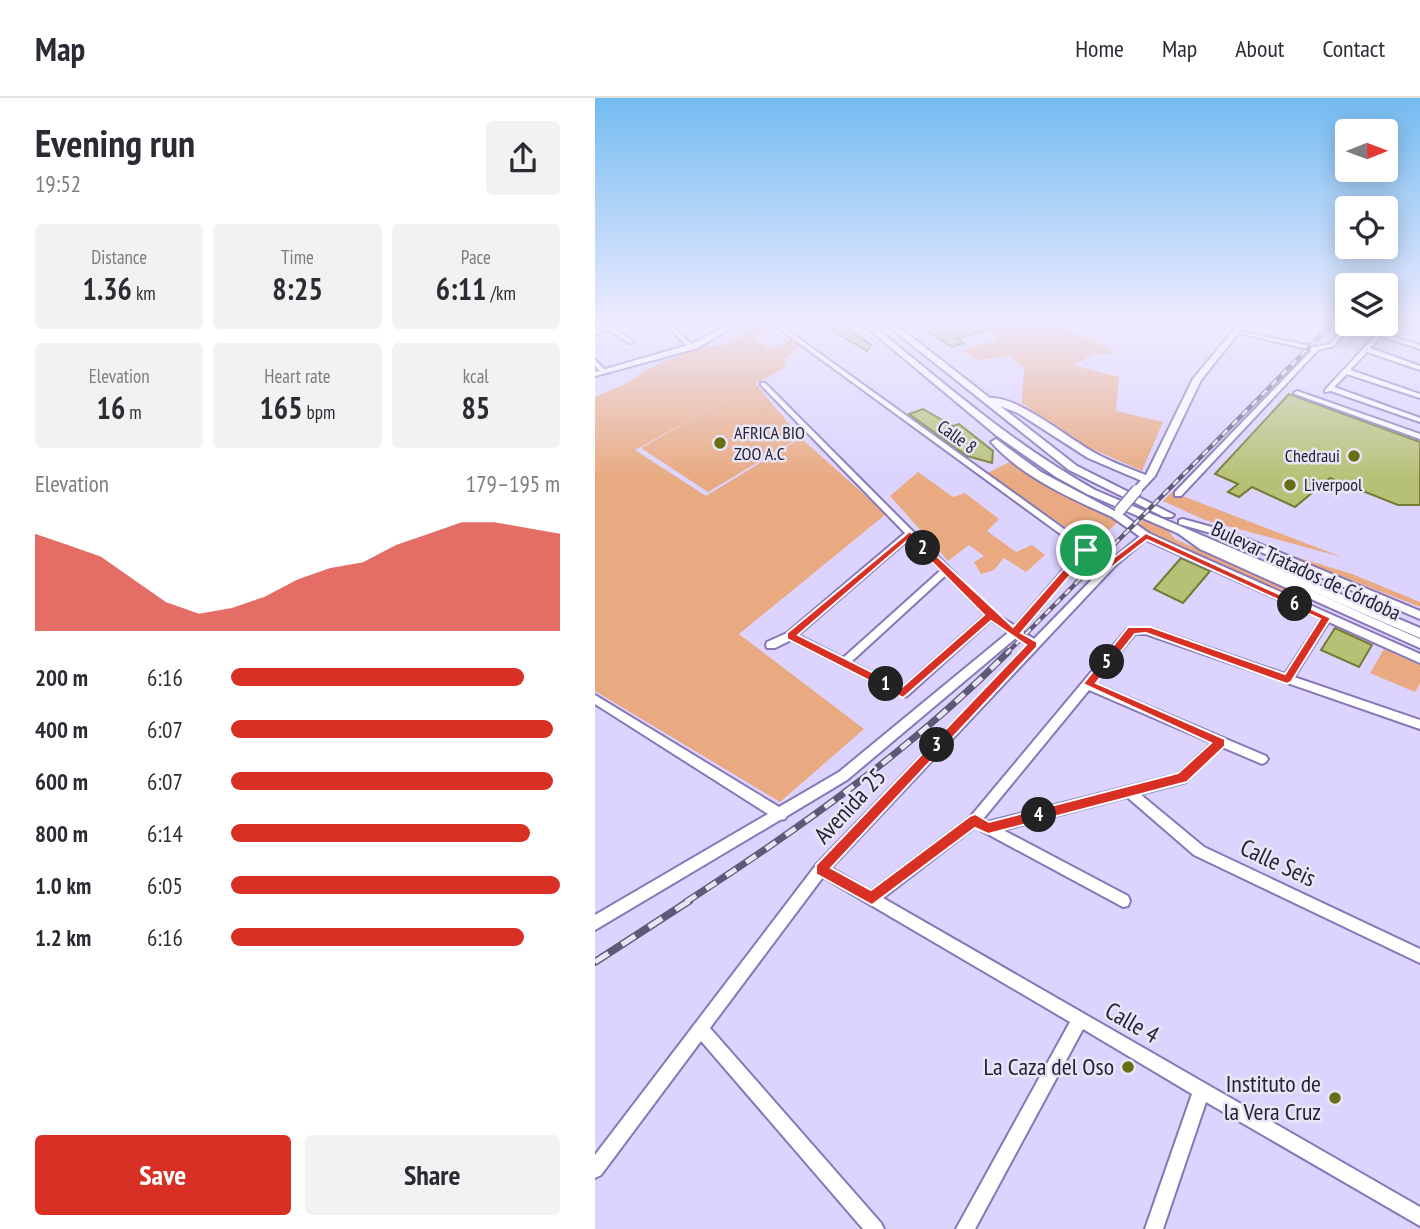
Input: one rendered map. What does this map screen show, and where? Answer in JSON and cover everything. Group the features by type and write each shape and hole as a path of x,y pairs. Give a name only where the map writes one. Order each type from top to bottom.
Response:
{"main road":[{"name":"Bulevar Tratados de Córdoba","path":"925,374 967,409 1053,472 1420,624"},
{"name":"Bulevar Tratados de Córdoba","path":"954,374 1034,441 1073,468 1180,525 1420,633"},
{"path":"981,395 1021,411 1092,456 1146,479"},
{"path":"967,409 986,433 1015,461 1062,490 1118,513"}],"street":[{"name":"Calle 8","path":"844,374 1086,550 1112,564"},
{"path":"1201,374 1146,479 1118,513 1146,536 1420,659"},
{"path":"1178,494 1292,374"},
{"path":"1319,400 1343,374"},
{"path":"1357,374 1420,396"},
{"path":"763,384 991,615 1014,634 1034,645"},
{"path":"1330,388 1420,420"},
{"path":"1297,393 1420,438"},
{"name":"Bulevar Tratados de Córdoba","path":"1180,525 1204,547 1420,645"},
{"name":"Bulevar Tratados de Córdoba","path":"1180,525 1229,535 1420,615"},
{"path":"771,645 790,636 910,534"},
{"name":"Avenida 25","path":"595,1169 821,869 1112,564 1146,536"},
{"path":"595,923 725,844 781,816 843,776 1014,634 1086,550"},
{"path":"845,662 945,570"},
{"path":"1310,595 1326,618"},
{"path":"790,636 903,693 991,615"},
{"path":"1287,679 1326,618"},
{"path":"872,898 975,820 1132,630 1139,628 1420,725"},
{"path":"1363,634 1384,629"},
{"path":"1089,684 1262,760"},
{"path":"595,699 781,816"},
{"path":"988,828 1182,778 1220,742"},
{"name":"Calle Seis","path":"1129,792 1199,851 1420,956"},
{"path":"975,820 1123,901"},
{"name":"Calle 4","path":"821,869 1420,1217"},
{"path":"965,1229 1080,1019"},
{"path":"702,1030 875,1229"},
{"path":"1154,1229 1202,1089"}],"shaded area":[{"path":"640,374 774,374 635,450 706,496 801,438 886,514 739,634 864,729 780,802 595,691 595,397 626,384"},
{"path":"1024,374 1107,374 1119,377 1116,411 1163,422 1142,471 1077,442 1022,403"},
{"name":"AFRICA BIO ZOO A.C","path":"755,383 800,437 708,492 641,448"},
{"path":"1009,462 1058,493 1118,522 1092,545 986,474"},
{"path":"918,472 953,497 965,493 999,519 987,531 1016,552 1032,545 1045,555 1026,572 1004,558 994,570 981,574 974,562 984,556 969,545 948,561 890,496"},
{"path":"1172,492 1342,557 1205,520 1163,501"},
{"path":"1143,520 1168,531 1175,539 1302,595 1306,604 1136,527"},
{"path":"1280,552 1352,574 1420,602 1420,607"},
{"path":"1384,649 1420,665 1420,683 1415,692 1370,673"}],"building":[{"path":"1289,394 1420,442 1420,505 1398,505 1330,478 1295,507 1252,487 1239,497 1228,492 1238,484 1215,474"},
{"path":"923,409 953,426 959,424 993,451 992,463 967,456 909,414"},
{"path":"1181,558 1210,571 1183,603 1154,589"},
{"path":"1335,628 1372,645 1359,667 1321,650"}],"railway":[{"path":"1007,653 1283,374"},
{"path":"686,902 854,786 933,722 1007,653"},
{"path":"595,962 689,901"}],"place":[{"name":"AFRICA BIO ZOO A.C","path":"720,443"},
{"name":"Chedraui","path":"1354,456"},
{"name":"Liverpool","path":"1290,485"},
{"name":"La Caza del Oso","path":"1128,1067"},
{"name":"Instituto de la Vera Cruz","path":"1335,1098"}],"route":[{"path":"1086,550 1014,634 991,615 903,693 790,636 910,534 991,615 1014,634 1034,645 929,753 883,807 821,869 872,898 975,820 988,828 1182,778 1220,742 1089,684 1132,630 1147,630 1287,679 1326,618 1146,536 1112,564 1086,550"}]}
